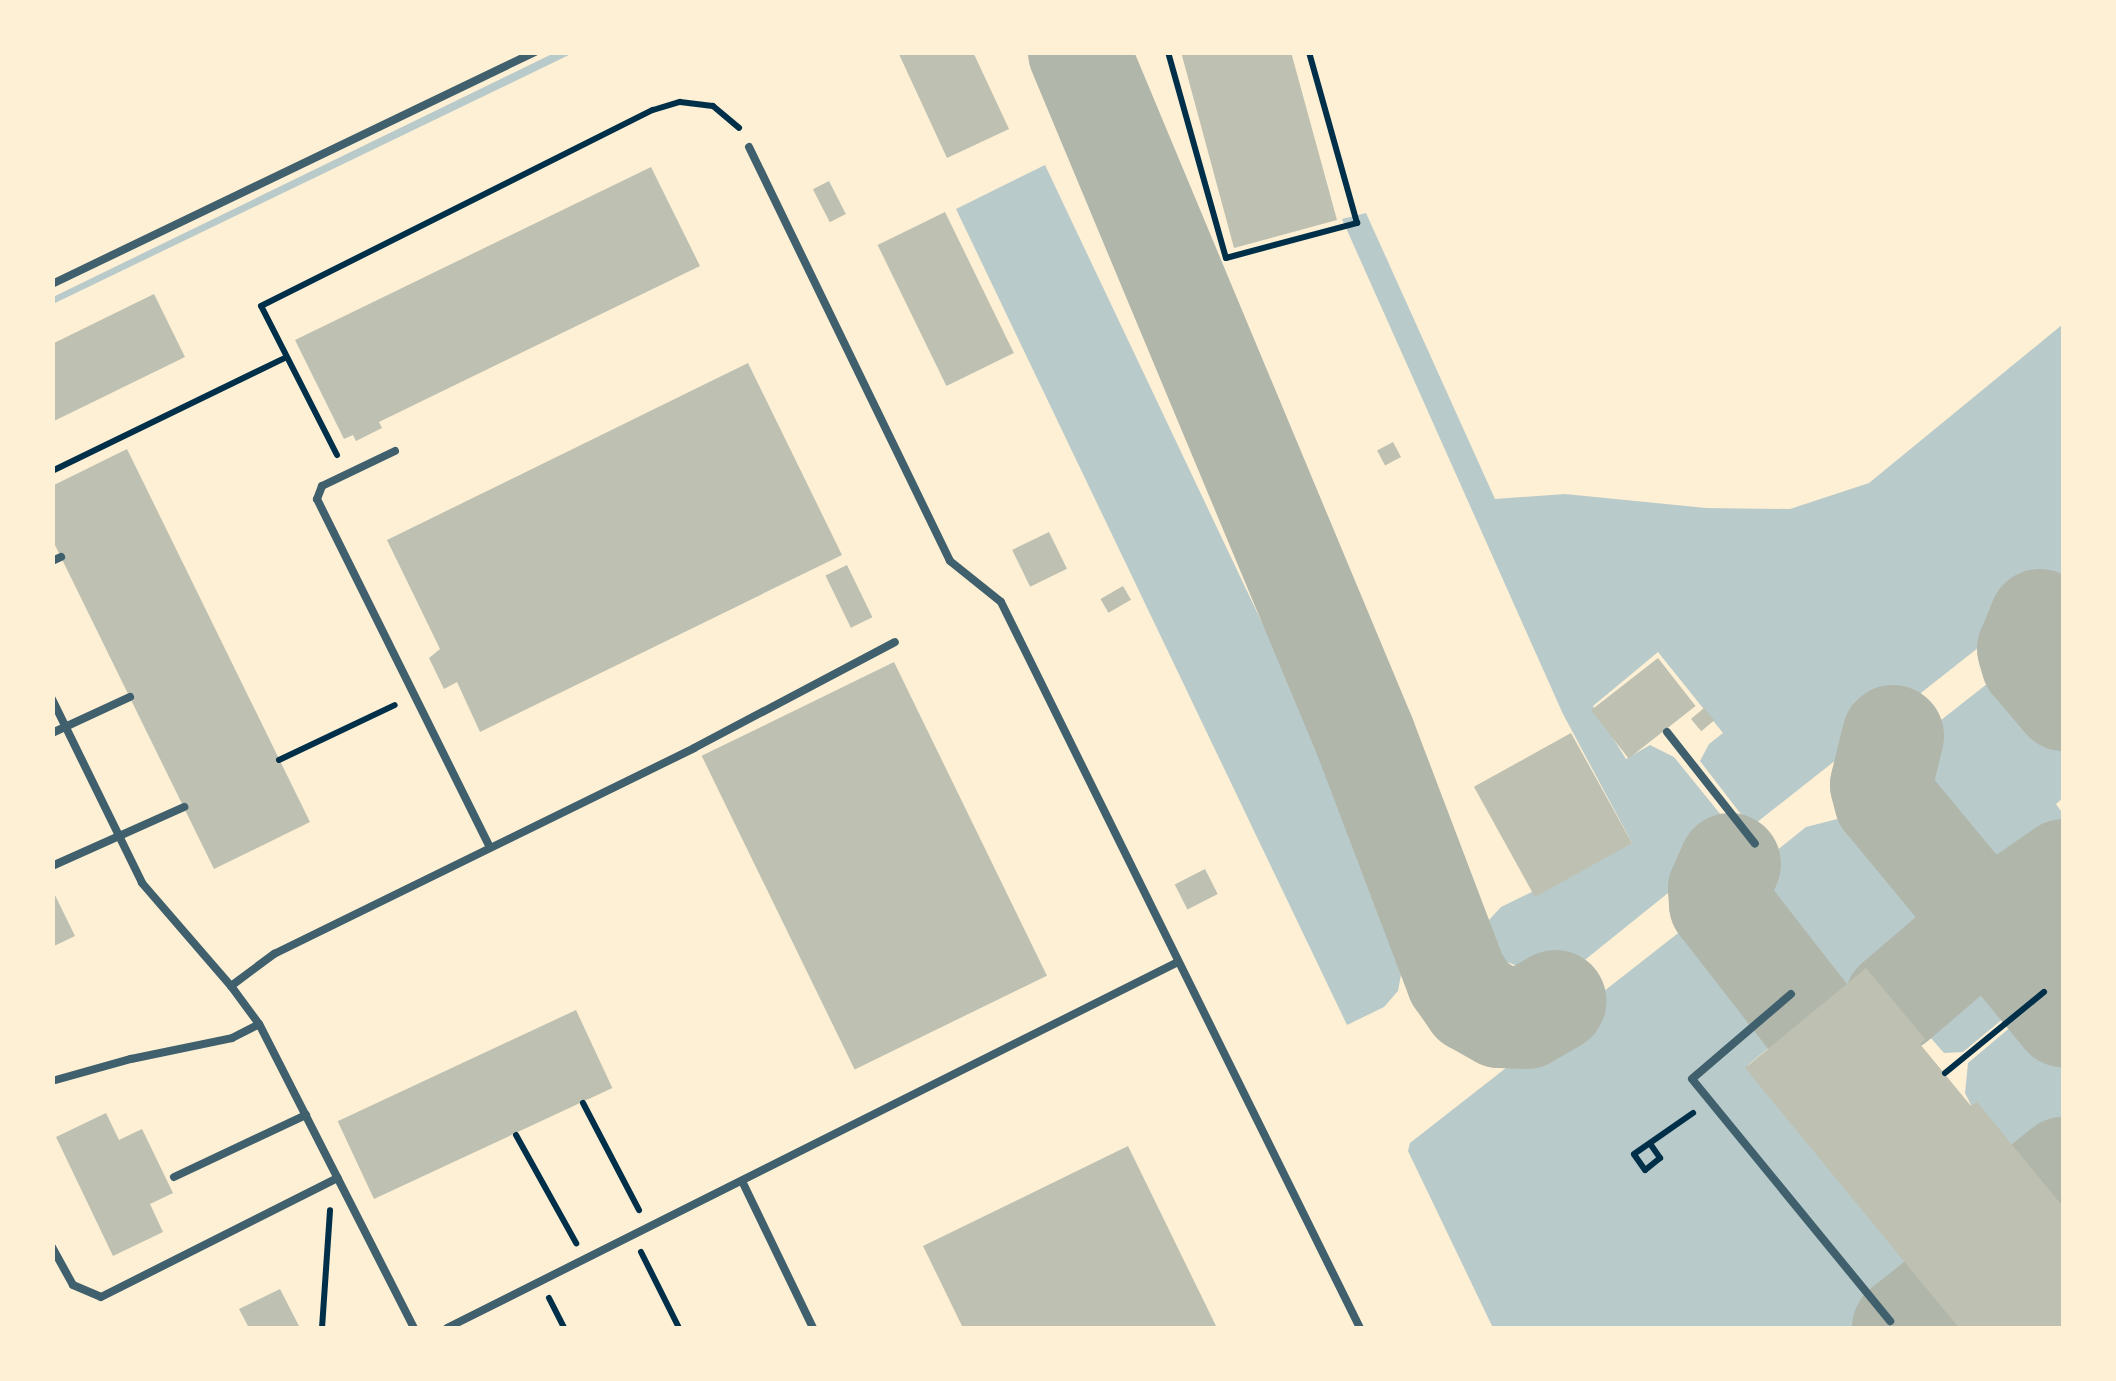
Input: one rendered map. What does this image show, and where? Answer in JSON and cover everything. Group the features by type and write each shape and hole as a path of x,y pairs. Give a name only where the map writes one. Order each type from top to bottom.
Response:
{"lane":[{"path":"52,284 535,52"},
{"path":"749,147 950,560 1001,602 1176,963 1360,1328"},
{"path":"395,451 322,486 318,499 489,846"},
{"path":"231,986 274,954 694,748 895,642"},
{"path":"52,733 130,697"},
{"path":"52,700 142,883 259,1024 414,1328"},
{"path":"1667,732 1755,844"},
{"path":"52,866 184,807"},
{"path":"448,1328 1176,963"},
{"path":"1791,994 1692,1079 1890,1320"},
{"path":"52,1082 130,1059 232,1038 259,1024"},
{"path":"174,1177 306,1115"},
{"path":"52,1248 73,1285 101,1297 339,1180"},
{"path":"742,1181 813,1328"}],"path":[{"path":"1168,52 1226,258 1357,223 1309,52"},
{"path":"346,474 261,306 653,110 680,102 714,106 736,122 749,147"},
{"path":"52,471 286,358"},
{"path":"279,760 414,695"},
{"path":"1945,1074 2044,992"},
{"path":"1651,1145 1710,1100"},
{"path":"583,1102 649,1228"},
{"path":"516,1134 586,1261"},
{"path":"322,1328 328,1216 339,1180"},
{"path":"634,1237 679,1328"},
{"path":"542,1283 564,1328"}],"shaded area":[{"path":"554,53 573,53 53,304 53,297"},
{"path":"1045,165 1402,918 1404,958 1398,991 1384,1007 1347,1025 956,209"},
{"path":"1366,213 1495,499 1565,494 1706,508 1790,509 1869,483 2063,324 2063,581 1756,823 1747,822 1700,761 1709,744 1723,733 1658,652 1593,706 1626,759 1650,745 1674,757 1734,831 1734,840 1581,963 1537,973 1482,953 1476,943 1477,933 1501,907 1632,843 1563,714 1342,219"},
{"path":"2063,623 2063,681 2050,664 2047,651 2051,633"},
{"path":"2008,675 2028,682 2063,724 2063,798 2056,804 2063,814 2063,852 2011,891 1996,895 1974,884 1914,809 1907,770 1917,739 1997,676"},
{"path":"1849,816 1887,831 1953,912 1955,928 1948,942 1888,990 1868,966 1821,1006 1743,912 1737,893 1750,872 1806,827"},
{"path":"2063,887 2063,974 2058,974 2027,947 2022,927 2029,914"},
{"path":"1691,923 1704,923 1717,931 1795,1026 1748,1065 1857,1196 1971,1105 1965,1093 1968,1063 2026,1014 2038,1012 2063,1044 2063,1145 2033,1170 2055,1197 2063,1191 2063,1328 1493,1328 1408,1151 1410,1143"},
{"path":"1980,958 2000,966 2023,1002 1963,1052 1944,1053 1907,1011 1965,964"}],"building":[{"path":"898,52 973,52 1009,129 947,158"},
{"path":"1181,52 1291,52 1337,220 1234,248"},
{"path":"651,167 700,266 379,422 382,428 356,441 353,435 344,439 295,340"},
{"path":"829,181 846,214 830,222 813,189"},
{"path":"945,212 1014,353 946,386 878,245"},
{"path":"154,294 185,357 52,422 52,344"},
{"path":"748,363 842,555 480,732 457,682 444,689 429,658 440,649 387,540"},
{"path":"1393,442 1401,457 1385,465 1377,450"},
{"path":"127,449 310,822 214,869 52,539 52,486"},
{"path":"1049,532 1067,569 1030,587 1012,550"},
{"path":"847,565 872,617 851,628 825,576"},
{"path":"1123,586 1131,600 1108,613 1100,599"},
{"path":"1658,658 1696,706 1629,758 1591,710"},
{"path":"894,662 1047,976 855,1069 702,756"},
{"path":"1704,708 1714,720 1701,731 1691,719"},
{"path":"1571,733 1632,843 1535,897 1474,787"},
{"path":"1205,869 1218,894 1187,909 1175,884"},
{"path":"52,889 75,936 52,947"},
{"path":"1866,968 1925,1039 1920,1044 1971,1106 1977,1102 2064,1208 2064,1328 1959,1328 1745,1068"},
{"path":"576,1010 612,1088 374,1199 338,1121"},
{"path":"106,1113 119,1140 142,1129 173,1193 150,1204 163,1232 113,1256 56,1137"},
{"path":"1128,1146 1217,1328 963,1328 923,1246"},
{"path":"280,1289 300,1328 249,1328 239,1309"}],"taxiway":[{"path":"1079,52 1365,737 1457,979 1473,1002 1500,1017 1526,1018 1556,1001"},
{"path":"2040,620 2028,649 2032,662 2064,700"},
{"path":"1893,736 1881,785 1885,800 2064,1016"},
{"path":"1730,864 1719,889 1720,904 1808,1017"},
{"path":"1895,1002 1972,936 1973,913 1962,893 1992,911 2008,909 2064,870"},
{"path":"2044,1184 2064,1168"},
{"path":"1903,1328 1937,1301"}]}
